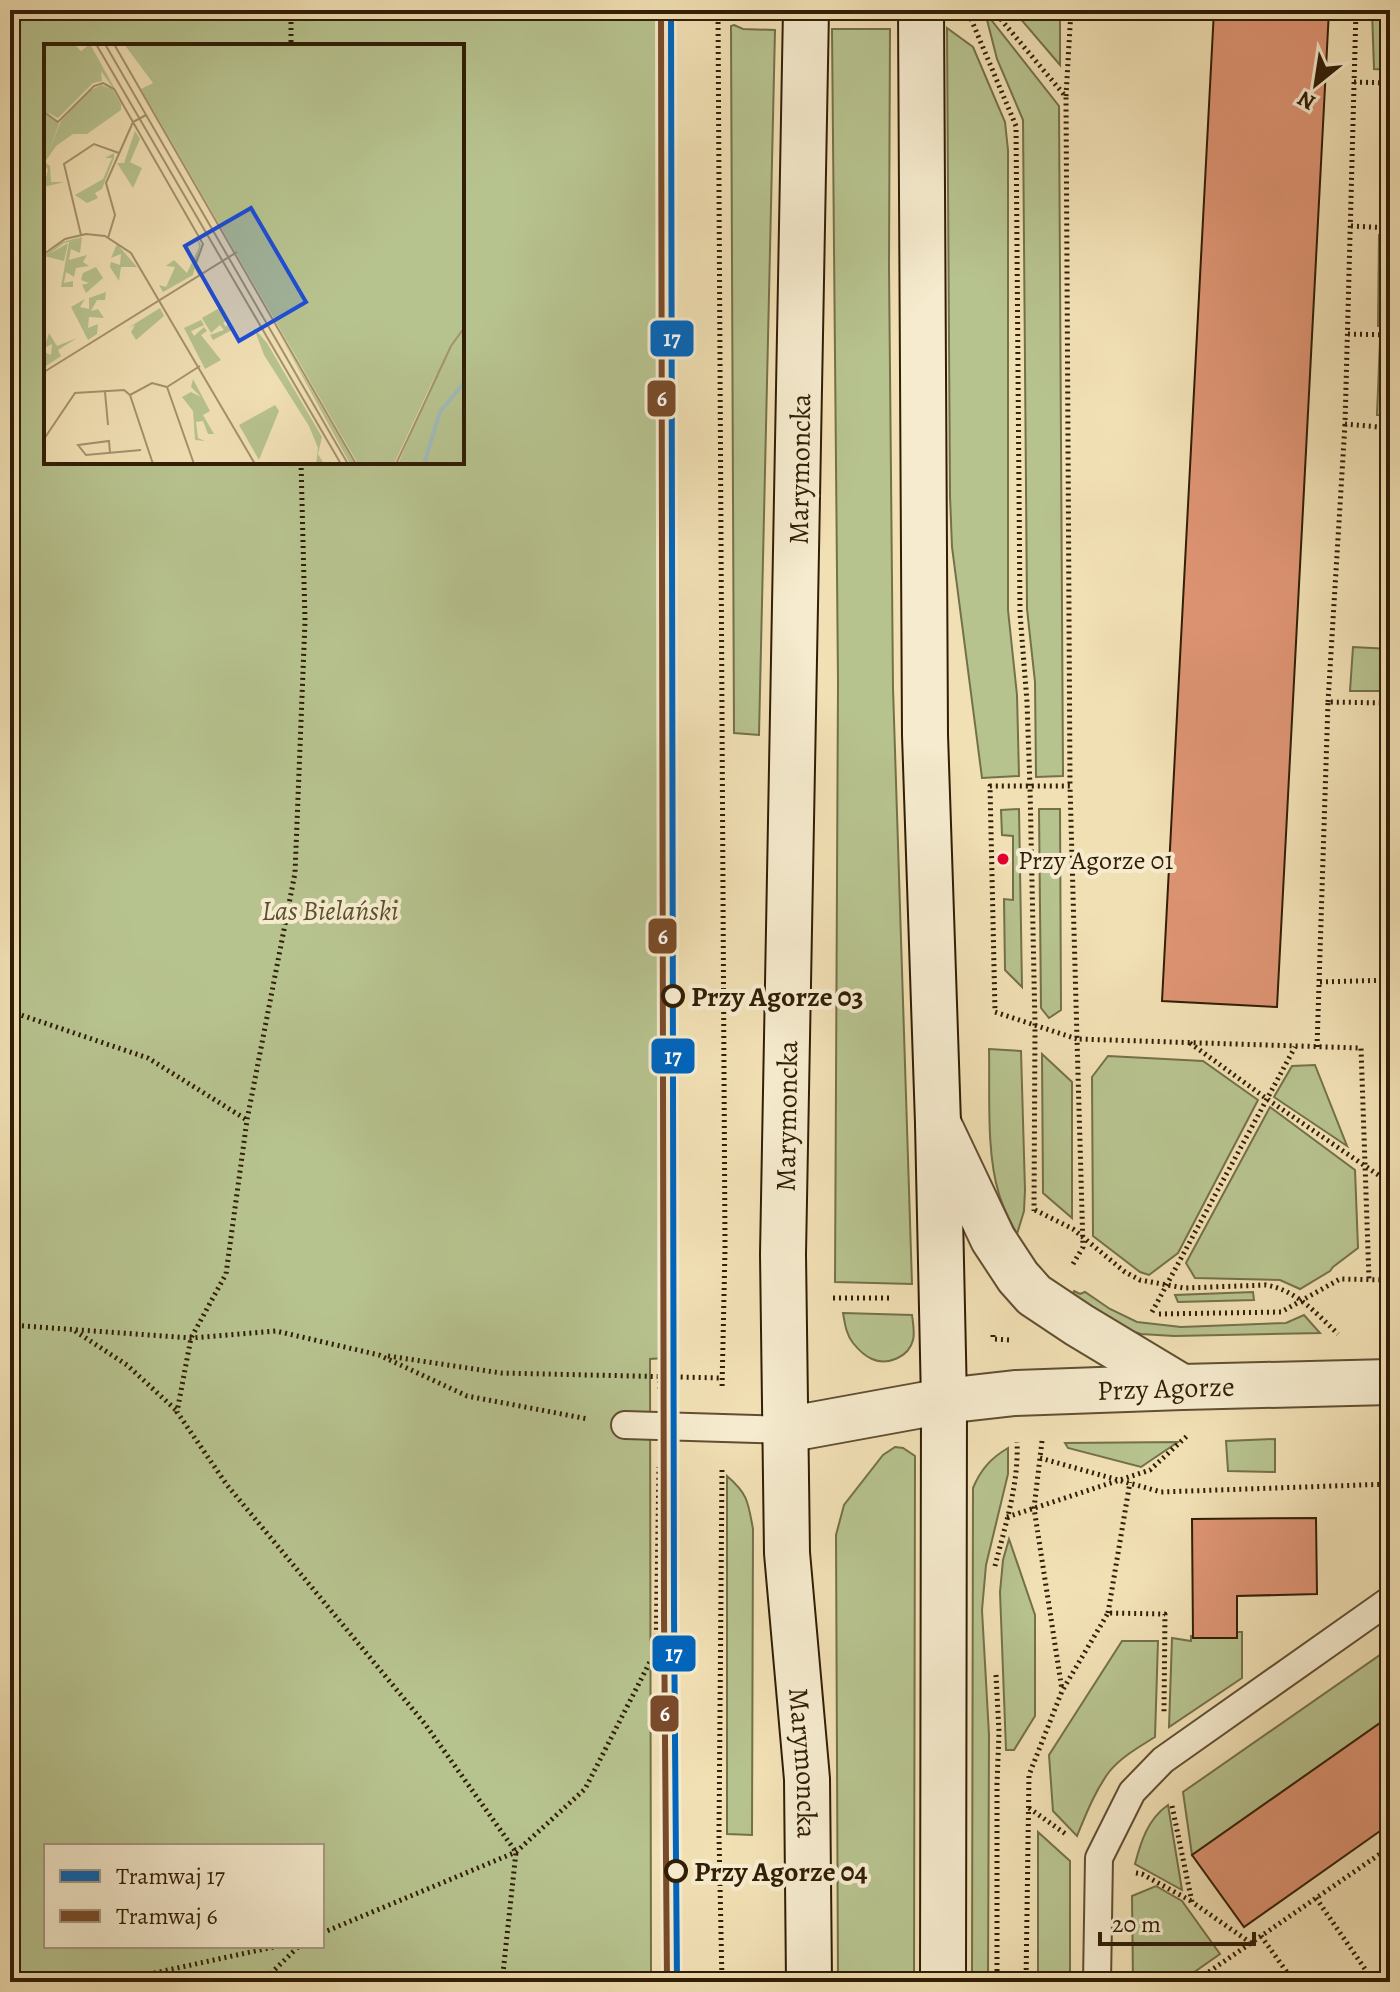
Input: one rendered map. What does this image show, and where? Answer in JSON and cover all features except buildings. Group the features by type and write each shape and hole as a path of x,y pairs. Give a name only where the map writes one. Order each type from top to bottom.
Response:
{"main road":[{"name":"Marymoncka","path":"806,10 783,1254 787,1553 807,1779 809,1982"},
{"path":"940,14 925,735 944,1401 943,1982"},
{"path":"938,1123 993,1239 1034,1295 1182,1387"},
{"name":"Przy Agorze","path":"785,1430 944,1401 1041,1392 1389,1382"}],"lane":[{"path":"625,1425 785,1430"},
{"path":"1097,1982 1099,1858 1132,1792 1163,1760 1390,1600"}],"path":[{"path":"291,10 291,44"},
{"path":"993,10 1066,97"},
{"path":"1071,10 1066,97 1070,786 1083,1238 1083,1247 1072,1265 1083,1273"},
{"path":"1317,1047 1328,702 1345,424 1356,10"},
{"path":"719,11 725,1232 719,1835 722,1982"},
{"path":"940,14 972,19 1016,126 1020,613 1027,702 1035,1025 1034,1213 1073,1229 1132,1277 1184,1288 1266,1285 1285,1289 1389,1382"},
{"path":"1354,82 1390,83"},
{"path":"1351,226 1390,228"},
{"path":"1348,334 1390,335"},
{"path":"1345,424 1390,428"},
{"path":"177,1412 191,1338 226,1274 247,1120 295,873 305,621 301,464"},
{"path":"1328,702 1390,703"},
{"path":"1070,786 990,786 995,1012 1077,1039 1361,1048 1369,1280"},
{"path":"1320,982 1390,980"},
{"path":"10,1013 148,1058 247,1120"},
{"path":"1189,1043 1390,1183"},
{"path":"1152,1312 1295,1047"},
{"path":"1139,1309 1167,1315 1281,1312 1340,1279 1390,1280"},
{"path":"833,1298 900,1298"},
{"path":"10,1325 191,1338 276,1331 379,1355 501,1373 722,1378"},
{"path":"73,1330 127,1365 177,1412 227,1485 425,1724 516,1852 502,1982"},
{"path":"379,1355 467,1396 625,1425"},
{"path":"324,1932 516,1852 585,1789 656,1650 660,1377"},
{"path":"1006,1518 1150,1470 1244,1385"},
{"path":"1026,1982 1029,1775 1062,1691 1034,1508 1042,1441"},
{"path":"993,1574 1017,1468 1017,1443"},
{"path":"1040,1458 1161,1492 1390,1484"},
{"path":"1108,1613 1130,1482"},
{"path":"995,1670 999,1732 997,1982"},
{"path":"1127,1871 1142,1874 1192,1902"},
{"path":"1316,1898 1374,1982"},
{"path":"1261,1936 1294,1982"},
{"path":"1194,1982 1251,1943"},
{"path":"113,1982 269,1948"},
{"path":"262,1982 297,1948"}],"green space":[{"name":"Las Bielański","path":"10,10 660,10 664,1358 650,1359 651,1982 10,1982"},
{"path":"1013,10 1060,10 1060,65"},
{"path":"1372,10 1390,10 1390,70 1374,69"},
{"path":"985,12 1059,106 1063,776 1036,777 1035,682 1027,609 1023,120 997,59"},
{"path":"731,26 743,29 775,30 759,735 734,733"},
{"path":"947,28 973,47 1005,122 1008,150 1008,610 1017,695 1019,776 982,778 952,547"},
{"path":"832,29 890,29 893,688 912,1284 835,1282 838,682"},
{"path":"1379,235 1390,236 1390,326 1378,326"},
{"path":"1380,340 1390,340 1390,415 1377,415"},
{"path":"1386,440 1390,441 1390,535 1380,535"},
{"path":"1353,647 1390,649 1390,691 1350,691"},
{"path":"1019,809 1022,987 1005,970 1004,899 1013,900 1013,836 1002,835 1001,810"},
{"path":"1039,809 1060,809 1061,1010 1049,1018 1041,1008"},
{"path":"989,1049 1021,1051 1025,1190 1024,1211 1017,1234 1001,1199 992,1160"},
{"path":"1042,1054 1072,1082 1072,1218 1043,1193"},
{"path":"1108,1056 1203,1061 1258,1100 1178,1253 1149,1275 1140,1272 1093,1236 1092,1077"},
{"path":"1315,1065 1347,1146 1274,1097 1292,1066"},
{"path":"1270,1107 1355,1170 1358,1248 1330,1271 1300,1289 1280,1280 1195,1278 1186,1263"},
{"path":"1074,1291 1080,1294 1085,1292 1137,1322 1181,1327 1286,1323 1304,1315 1320,1333 1141,1334 1116,1326 1069,1301"},
{"path":"1253,1292 1254,1300 1178,1302 1175,1295"},
{"path":"843,1313 912,1315 914,1334 911,1346 891,1361 872,1359 851,1340"},
{"path":"1275,1439 1275,1472 1228,1471 1226,1441"},
{"path":"1178,1442 1141,1467 1068,1448 1065,1443"},
{"path":"895,1447 915,1456 914,1982 838,1982 836,1535 844,1505 883,1455"},
{"path":"1008,1448 1008,1474 986,1565 982,1610 989,1735 988,1982 972,1982 973,1488 987,1465"},
{"path":"727,1476 746,1499 753,1529 752,1835 727,1834"},
{"path":"1009,1539 1035,1615 1035,1716 1014,1750 1006,1750 1000,1592"},
{"path":"1236,1632 1242,1632 1242,1678 1169,1727 1172,1638 1191,1641 1191,1636 1235,1637"},
{"path":"1122,1641 1158,1641 1155,1737 1109,1772 1077,1836 1053,1811 1049,1755"},
{"path":"1390,1648 1390,1716 1192,1855 1183,1792"},
{"path":"1168,1805 1182,1890 1135,1864 1150,1824"},
{"path":"1038,1832 1070,1861 1070,1982 1038,1982"},
{"path":"1156,1886 1182,1901 1220,1954 1180,1982 1133,1982 1132,1896"}],"tram line":[{"name":"6","path":"661,10 667,1982"},
{"name":"17","path":"671,10 677,1982"}],"place":[{"name":"Przy Agorze 01","path":"1003,859"},
{"name":"Przy Agorze 03","path":"673,996"},
{"name":"Przy Agorze 04","path":"676,1871"}]}
